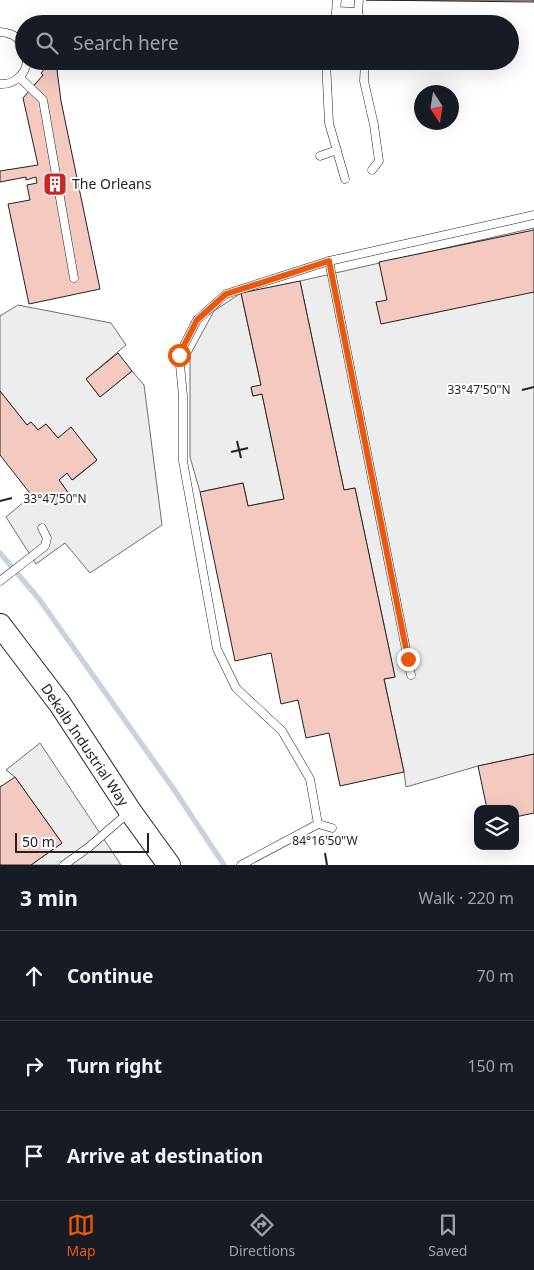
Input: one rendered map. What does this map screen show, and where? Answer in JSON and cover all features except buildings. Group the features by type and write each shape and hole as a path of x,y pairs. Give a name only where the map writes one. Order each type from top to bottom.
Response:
{"main road":[{"name":"Dekalb Industrial Way","path":"0,625 60,704 130,811 169,865"}],"lane":[{"path":"336,15 338,0"},
{"path":"359,0 359,15"},
{"path":"337,11 358,12"},
{"path":"0,32 9,33 15,36"},
{"path":"0,84 14,82 24,70"},
{"path":"326,70 329,123 345,179"},
{"path":"365,70 364,81 374,125 379,161 372,170"},
{"path":"19,77 43,100 74,278"},
{"path":"320,156 337,150"},
{"path":"318,824 310,779 282,732 236,688 217,649 183,461 179,355 197,320 226,294 329,261 534,215"},
{"path":"329,261 411,675"},
{"path":"2,579 45,546 47,538 42,528"},
{"path":"64,865 89,847 130,811"},
{"path":"240,865 318,824 332,828"}],"shaded area":[{"path":"534,228 534,754 478,766 406,787 384,679 395,677 355,488 344,490 300,281"},
{"path":"241,293 261,385 251,388 253,396 262,394 284,499 248,506 243,483 200,492 190,457 190,355 214,311"},
{"path":"18,305 111,323 126,345 86,379 100,397 132,371 144,385 162,525 90,573 65,543 36,564 6,517 32,495 36,501 46,493 56,505 69,494 59,480 67,473 73,480 97,460 71,428 58,438 46,424 38,430 31,422 27,425 0,391 0,316"},
{"path":"40,743 121,865 31,865 62,843 15,777 6,770"}],"waterway":[{"path":"0,553 39,599 175,791 224,865"}],"place":[{"name":"The Orleans","path":"55,184"}],"route":[{"path":"179,355 197,320 226,294 329,261 408,659"}]}
